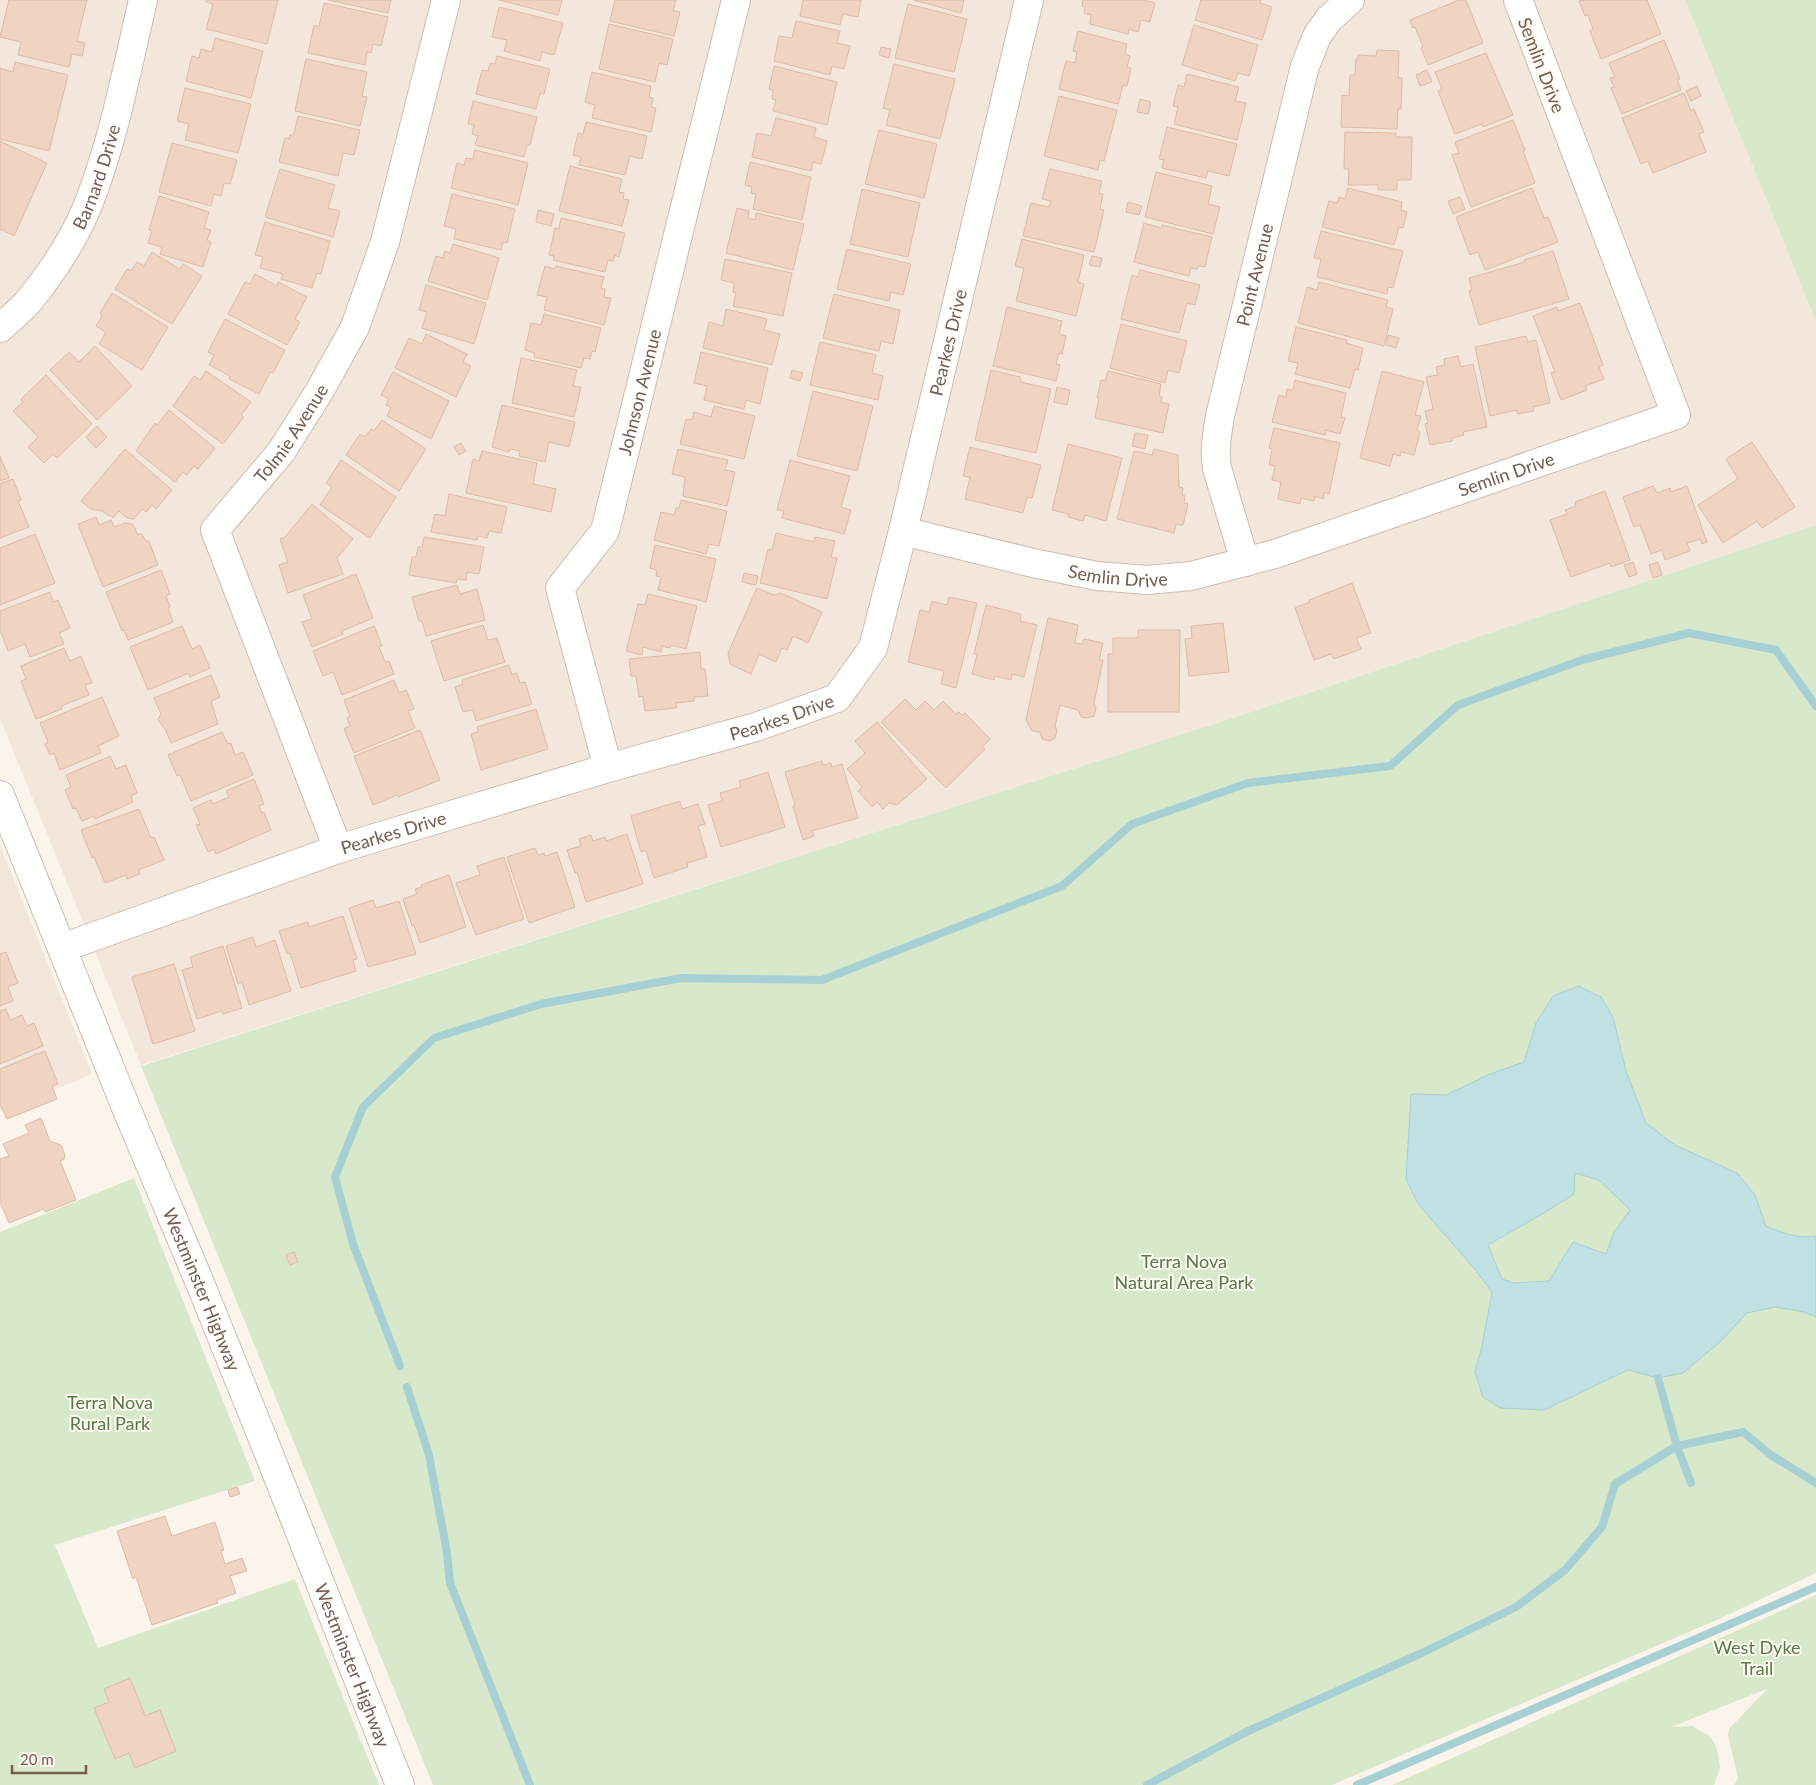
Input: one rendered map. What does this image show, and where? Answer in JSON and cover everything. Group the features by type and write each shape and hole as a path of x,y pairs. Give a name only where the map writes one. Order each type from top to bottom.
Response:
{"street":[{"name":"Barnard Drive","path":"0,328 27,303 51,270 87,207 111,134 143,0"},
{"name":"Tolmie Avenue","path":"338,849 215,530 281,452 319,392 355,327 385,242 446,0"},
{"name":"Johnson Avenue","path":"608,768 560,588 605,531 736,0"},
{"name":"Pearkes Drive","path":"62,948 338,849 608,768 756,728 837,698 873,648 903,531 1029,0"},
{"name":"Point Avenue","path":"1245,562 1216,468 1216,440 1220,416 1305,66 1317,36 1329,19 1350,0"},
{"name":"Semlin Drive","path":"903,531 1042,565 1097,576 1147,580 1191,576 1275,554 1676,415 1518,0"},
{"name":"Westminster Highway","path":"0,796 250,1407 400,1785"}],"shaded area":[{"path":"0,0 1685,0 1816,321 1816,525 1236,717 141,1065 0,718"},
{"path":"0,845 92,1074 0,1112"}],"green space":[{"path":"1685,0 1816,0 1816,321"},
{"name":"Terra Nova Natural Area Park","path":"1816,525 1816,1573 1719,1619 1332,1785 433,1785 141,1066 1236,717"},
{"name":"Terra Nova Rural Park","path":"134,1178 255,1481 55,1545 98,1648 295,1579 379,1785 0,1785 0,1232"},
{"name":"West Dyke Trail","path":"1816,1595 1816,1785 1734,1785 1738,1778 1728,1736 1729,1729 1767,1689 1671,1727 1692,1726 1711,1737 1717,1749 1720,1768 1714,1785 1392,1785"}],"water":[{"path":"1579,986 1601,997 1613,1017 1626,1071 1646,1123 1675,1145 1737,1173 1755,1195 1766,1226 1796,1236 1816,1236 1816,1317 1804,1312 1775,1307 1747,1313 1721,1341 1683,1373 1658,1378 1628,1370 1544,1410 1500,1408 1483,1397 1475,1372 1492,1292 1473,1267 1418,1204 1406,1179 1411,1094 1446,1095 1490,1074 1524,1062 1536,1023 1553,996","holes":["1575,1173 1599,1180 1630,1210 1614,1232 1606,1254 1573,1242 1549,1281 1514,1283 1502,1279 1488,1245 1574,1194"]}],"building":[{"path":"9,0 87,0 77,41 85,43 82,56 72,54 69,67 18,55 21,42 0,37"},
{"path":"206,0 278,0 267,44 206,29 213,4 206,2"},
{"path":"328,0 391,0 388,13"},
{"path":"499,0 562,0 558,15"},
{"path":"615,0 676,0 673,11 680,12 674,36 610,21"},
{"path":"803,0 861,0 858,17 843,14 840,25 800,16"},
{"path":"913,0 964,0 961,13"},
{"path":"1083,0 1144,0 1155,3 1150,22 1141,20 1138,32 1129,29 1128,34 1090,24 1091,15 1084,13"},
{"path":"1201,0 1261,0 1260,3 1272,7 1262,40 1195,20"},
{"path":"1459,0 1466,0 1483,43 1428,65 1415,27 1413,28 1410,20"},
{"path":"1647,0 1661,34 1601,59 1590,31 1593,29 1588,15 1585,16 1579,1"},
{"path":"324,3 388,17 381,46 373,44 371,53 367,52 365,65 308,53 314,25 319,27"},
{"path":"908,4 967,19 954,72 895,58"},
{"path":"499,7 563,23 554,55 542,52 540,61 504,51 507,40 492,37"},
{"path":"796,21 840,31 837,43 850,46 844,69 832,66 830,75 774,61 779,36 792,38"},
{"path":"609,24 673,39 667,65 659,63 655,82 599,69"},
{"path":"1194,25 1258,45 1249,76 1238,73 1235,81 1182,65"},
{"path":"1078,31 1127,44 1125,54 1130,56 1127,67 1131,68 1127,86 1123,85 1118,104 1059,89 1066,61 1075,63 1077,52 1073,51"},
{"path":"215,38 263,51 251,98 186,81 192,56 199,58 201,49 212,52"},
{"path":"1664,40 1680,79 1677,80 1681,90 1622,114 1611,88 1614,87 1610,78 1615,77 1609,63"},
{"path":"881,47 891,49 889,58 879,55"},
{"path":"1377,50 1399,51 1398,78 1402,78 1401,109 1398,109 1397,129 1341,127 1342,95 1349,96 1350,75 1355,75 1356,59 1358,59 1358,55 1376,56"},
{"path":"1486,53 1513,115 1483,127 1482,124 1455,134 1438,91 1442,89 1435,72"},
{"path":"497,56 550,69 544,94 540,93 536,109 476,94 482,70 488,71 490,63 495,64"},
{"path":"306,59 367,72 362,96 367,97 360,126 295,111"},
{"path":"15,62 68,75 49,151 0,139 0,68 13,72"},
{"path":"894,64 955,79 940,139 886,125 890,110 883,108"},
{"path":"774,66 837,82 827,125 773,111 776,100 772,99 773,90 769,89"},
{"path":"1427,70 1432,82 1420,86 1416,75"},
{"path":"592,72 651,86 649,97 653,98 651,107 656,108 651,132 592,118 595,105 585,102"},
{"path":"1187,74 1239,87 1235,101 1246,103 1237,140 1174,124 1178,107 1173,106 1178,85 1184,87"},
{"path":"1697,86 1701,96 1691,101 1686,91"},
{"path":"185,88 251,104 238,153 185,140 189,124 177,121"},
{"path":"1684,93 1691,111 1694,109 1704,132 1699,134 1706,152 1653,173 1648,161 1641,164 1622,118"},
{"path":"1059,96 1117,110 1104,161 1100,160 1098,170 1044,156"},
{"path":"1140,99 1151,102 1148,114 1137,112"},
{"path":"473,101 537,117 530,145 527,145 524,157 475,145 478,136 472,134 474,125 468,124"},
{"path":"298,116 360,130 354,155 343,153 338,176 279,162 285,138 289,139 290,135 294,134"},
{"path":"776,118 816,128 814,137 827,141 821,164 813,162 811,171 752,157 757,133 771,136"},
{"path":"1513,120 1535,183 1471,207 1452,155 1459,153 1455,142"},
{"path":"586,122 647,136 642,159 630,156 625,175 579,165 581,157 573,155 578,133 583,134"},
{"path":"1167,127 1237,144 1229,176 1208,171 1206,178 1162,168 1164,160 1159,159"},
{"path":"879,130 937,144 924,198 865,184"},
{"path":"1345,132 1396,133 1396,137 1412,137 1411,180 1397,180 1397,190 1378,190 1378,185 1348,185 1349,169 1344,169"},
{"path":"0,141 47,163 14,236 0,229"},
{"path":"172,143 237,160 230,184 224,183 221,196 214,194 211,206 159,192"},
{"path":"475,150 528,163 518,205 451,188 457,163 464,165 466,158 473,159"},
{"path":"750,162 811,177 802,220 753,209 756,194 751,193 752,187 745,185"},
{"path":"570,166 622,179 619,192 624,193 623,199 629,200 622,226 559,211"},
{"path":"280,169 335,185 328,208 340,211 333,237 265,217"},
{"path":"1050,169 1102,181 1099,193 1103,194 1100,209 1104,210 1094,252 1023,236 1031,203 1049,207 1051,201 1042,199"},
{"path":"1156,172 1212,186 1208,204 1220,207 1213,234 1145,217"},
{"path":"1348,188 1402,202 1401,210 1407,212 1403,228 1399,227 1394,245 1322,227 1329,201 1337,203 1339,197 1345,199"},
{"path":"1532,188 1544,218 1548,217 1558,242 1485,270 1478,252 1470,255 1456,217"},
{"path":"862,189 920,203 908,257 850,244"},
{"path":"452,194 515,209 507,243 503,242 501,250 454,239 456,229 444,226"},
{"path":"159,196 209,212 204,228 211,230 207,240 211,242 203,267 160,254 162,247 148,243 152,231 149,230"},
{"path":"1460,197 1465,209 1453,214 1448,201"},
{"path":"1128,202 1142,206 1139,215 1126,212"},
{"path":"737,208 749,211 748,218 755,220 756,213 804,224 793,270 726,253"},
{"path":"538,210 554,214 551,226 536,222"},
{"path":"561,218 625,233 619,257 615,255 613,261 608,260 605,272 553,260 554,256 549,255 555,228 559,229"},
{"path":"265,222 330,241 321,274 317,273 312,288 281,279 283,274 260,268 263,257 255,255"},
{"path":"1144,223 1161,228 1162,225 1212,237 1205,267 1191,268 1189,276 1134,262"},
{"path":"1321,231 1403,251 1393,288 1388,287 1387,294 1317,277 1321,259 1314,258"},
{"path":"1022,239 1084,255 1078,282 1084,284 1076,316 1016,301 1024,268 1015,266"},
{"path":"453,244 499,258 487,300 428,281 436,256 443,258 445,251 450,253"},
{"path":"847,249 911,264 903,295 891,292 889,301 837,289"},
{"path":"1553,251 1569,299 1479,325 1469,291 1472,290 1469,278 1525,262 1524,260"},
{"path":"152,252 180,269 183,264 202,276 172,324 115,289 127,269 131,271 137,262 144,266"},
{"path":"1092,256 1102,258 1100,267 1089,265"},
{"path":"725,259 792,273 783,316 733,306 736,293 733,292 734,283 721,280"},
{"path":"545,266 555,269 556,266 604,277 601,288 605,289 604,297 611,298 604,325 544,310 547,297 537,295"},
{"path":"1140,270 1200,285 1195,305 1187,303 1179,333 1121,319 1132,275 1138,277"},
{"path":"255,274 277,286 278,282 307,297 295,319 300,322 287,345 228,314 245,282 250,284"},
{"path":"1319,282 1388,300 1386,307 1393,309 1384,346 1298,323 1307,287 1317,290"},
{"path":"426,285 486,303 474,344 422,328 427,312 419,310"},
{"path":"112,293 168,327 142,370 99,344 106,332 96,326 102,316 100,313"},
{"path":"834,294 900,310 893,344 881,341 879,351 823,338"},
{"path":"1580,303 1603,365 1599,367 1604,379 1585,386 1587,390 1561,400 1551,373 1555,372 1533,316 1557,307 1558,311"},
{"path":"1007,307 1062,321 1059,334 1066,336 1062,354 1059,353 1056,364 1060,365 1056,381 993,366"},
{"path":"726,309 767,319 764,330 780,334 772,365 703,348 709,322 723,326"},
{"path":"544,314 601,328 595,352 592,351 590,359 584,358 581,368 534,357 535,353 525,350 531,323 541,325"},
{"path":"225,319 285,350 273,373 270,372 259,394 229,379 230,376 209,365 214,355 208,352"},
{"path":"1121,324 1187,341 1179,373 1168,370 1165,383 1110,368"},
{"path":"1296,327 1347,340 1346,343 1363,348 1358,370 1355,369 1350,388 1295,374 1298,363 1288,361"},
{"path":"426,334 467,354 463,362 471,366 456,397 395,368 409,338 422,344"},
{"path":"1388,335 1399,338 1396,348 1386,345"},
{"path":"1526,336 1528,342 1536,340 1550,403 1533,407 1534,411 1517,414 1517,410 1490,416 1475,347"},
{"path":"820,342 876,355 872,373 883,376 878,400 810,385"},
{"path":"95,346 132,386 97,420 50,370 69,352 79,362"},
{"path":"701,352 768,368 760,404 746,400 744,409 704,400 707,386 694,383"},
{"path":"1458,356 1461,367 1473,364 1487,427 1463,432 1464,435 1452,438 1452,441 1430,445 1425,424 1428,423 1425,411 1433,409 1426,377 1438,375 1436,367 1445,365 1444,359"},
{"path":"521,358 577,370 573,386 581,387 574,417 512,403"},
{"path":"792,370 803,373 800,381 790,378"},
{"path":"991,370 1020,377 1021,382 1051,389 1036,453 975,440"},
{"path":"206,371 251,402 241,415 244,417 223,444 173,406 194,376 200,380"},
{"path":"1108,371 1161,384 1159,396 1162,397 1161,402 1169,404 1163,433 1095,418 1101,380 1105,381"},
{"path":"1382,371 1424,382 1415,415 1421,416 1417,430 1420,432 1414,455 1401,452 1400,456 1393,454 1390,466 1360,458"},
{"path":"393,372 449,401 431,439 387,416 391,408 386,405 389,399 381,395"},
{"path":"46,375 92,424 57,458 53,454 44,463 28,447 38,437 13,411 23,402 21,399"},
{"path":"1295,380 1346,393 1341,417 1345,418 1340,434 1326,430 1325,435 1272,422 1279,395 1286,397 1287,389 1293,390"},
{"path":"1057,387 1070,390 1067,405 1054,402"},
{"path":"813,391 873,406 857,471 797,456"},
{"path":"502,405 575,422 569,447 549,442 545,462 519,456 520,451 510,449 509,452 492,447"},
{"path":"714,406 755,416 744,459 680,444 686,419 692,420 694,412 711,417"},
{"path":"169,410 215,448 198,469 194,466 187,475 183,472 175,482 136,451 155,423 157,425"},
{"path":"382,420 426,449 399,491 346,455 360,434 365,437 371,429 374,431"},
{"path":"97,426 107,437 96,448 86,437"},
{"path":"1274,428 1340,443 1329,494 1324,492 1323,499 1315,496 1314,501 1301,498 1300,504 1278,499 1281,482 1272,480 1275,466 1269,465 1272,449 1269,448"},
{"path":"1135,433 1148,435 1145,449 1132,446"},
{"path":"1752,442 1795,507 1762,528 1757,521 1723,543 1698,505 1738,479 1726,459"},
{"path":"461,443 466,451 459,455 454,447"},
{"path":"1068,444 1122,458 1106,521 1085,515 1083,521 1068,517 1069,514 1052,510"},
{"path":"970,447 1041,465 1032,498 1027,497 1023,513 965,499 970,477 963,476"},
{"path":"125,449 172,490 156,509 152,505 146,512 142,509 134,519 127,518 119,511 113,518 102,511 91,509 81,501"},
{"path":"678,449 728,460 725,470 735,472 727,506 683,496 685,477 672,474"},
{"path":"1154,449 1178,455 1179,487 1183,488 1184,503 1188,504 1183,525 1176,524 1174,533 1117,519 1134,451 1152,455"},
{"path":"482,451 537,463 533,484 556,489 551,512 466,493 473,459 479,461"},
{"path":"0,456 9,478 0,481"},
{"path":"341,460 396,497 370,538 320,505 332,487 326,483"},
{"path":"790,460 850,476 841,507 851,510 844,534 782,518 784,511 777,510"},
{"path":"13,479 21,500 18,501 29,527 0,538 0,484"},
{"path":"1653,486 1657,493 1670,488 1671,492 1687,486 1707,542 1702,544 1700,539 1687,543 1690,551 1665,560 1662,550 1651,554 1640,525 1634,527 1623,497"},
{"path":"1605,491 1630,560 1611,567 1610,563 1571,577 1550,520 1567,514 1565,510 1576,506 1575,502"},
{"path":"449,494 507,507 501,533 489,531 487,538 478,536 477,540 431,532 435,514 445,516"},
{"path":"681,500 727,511 719,546 709,544 706,554 654,540 661,512 674,515 676,508 679,508"},
{"path":"312,504 353,539 337,558 343,574 288,593 279,565 288,562 280,539 285,537"},
{"path":"96,517 99,525 111,520 114,527 125,523 132,524 137,534 142,534 146,541 149,541 158,565 103,587 78,524"},
{"path":"776,533 814,542 815,537 835,541 831,557 837,558 827,599 760,583 768,549 772,550"},
{"path":"35,534 55,583 0,605 0,548"},
{"path":"424,537 484,547 479,574 467,572 466,580 457,579 456,583 409,575 412,557 416,557 418,547 422,547"},
{"path":"655,545 716,559 706,602 658,590 661,577 656,576 657,570 650,568"},
{"path":"1633,562 1637,574 1629,577 1624,565"},
{"path":"1658,562 1662,575 1653,578 1649,565"},
{"path":"161,570 170,594 166,596 173,622 128,640 124,630 122,631 106,592"},
{"path":"744,573 758,576 756,585 742,582"},
{"path":"356,574 373,618 342,631 343,634 312,647 302,622 312,619 303,595"},
{"path":"1352,583 1371,633 1356,638 1361,649 1334,659 1331,654 1314,660 1295,608 1310,602 1309,600"},
{"path":"457,585 460,594 477,589 485,620 426,636 422,621 419,621 412,597"},
{"path":"757,588 774,595 781,593 822,612 808,643 793,636 787,650 782,648 776,662 759,654 751,674 730,664 728,653"},
{"path":"50,592 53,602 58,600 70,628 59,633 64,644 30,657 25,644 8,651 0,630 0,611"},
{"path":"648,594 697,606 686,649 671,645 670,648 662,646 661,652 643,647 642,655 626,651 638,604 645,605"},
{"path":"949,597 977,603 956,688 941,684 944,671 908,662 920,610 929,612 932,601 947,605"},
{"path":"986,605 1021,614 1020,621 1037,625 1024,677 1012,674 1011,680 995,676 994,680 972,674 977,655 974,654"},
{"path":"1048,618 1078,625 1075,643 1082,644 1084,639 1103,643 1099,660 1103,660 1094,703 1096,708 1094,716 1081,717 1078,710 1060,705 1055,726 1057,731 1055,738 1050,741 1042,739 1040,732 1032,731 1026,720"},
{"path":"1223,623 1229,672 1189,676 1185,639 1192,638 1191,626"},
{"path":"483,625 488,640 497,638 505,662 444,681 431,641"},
{"path":"182,626 192,649 200,645 210,668 190,677 189,673 148,690 130,647"},
{"path":"374,626 382,646 379,647 385,662 389,661 394,674 342,695 333,672 323,676 313,651"},
{"path":"1138,630 1180,630 1179,712 1108,712 1108,654 1113,654 1113,638 1138,638"},
{"path":"64,648 70,661 81,656 92,683 85,685 89,695 61,706 62,709 36,719 21,681 26,679 21,666"},
{"path":"700,652 701,669 705,669 708,696 694,697 694,701 676,703 677,708 645,711 643,696 639,697 636,676 631,676 629,659"},
{"path":"509,665 512,675 517,673 520,683 525,682 532,704 476,721 473,710 463,712 455,687 463,684 462,680"},
{"path":"211,675 220,697 211,701 218,724 171,743 158,719 161,714 154,698"},
{"path":"394,680 399,693 406,690 414,709 408,711 415,728 354,753 344,729 350,726 347,718 350,716 344,700"},
{"path":"102,697 119,736 98,746 101,753 60,770 54,753 50,755 45,744 48,742 40,723"},
{"path":"905,699 916,710 925,701 934,710 943,701 956,714 959,712 962,715 965,713 990,739 982,747 985,749 946,788 881,722"},
{"path":"536,709 548,749 481,770 471,734 478,732 477,727"},
{"path":"877,722 927,779 897,805 889,803 883,809 877,802 872,807 858,791 862,787 847,769 865,753 855,741"},
{"path":"420,730 440,780 373,805 354,756"},
{"path":"222,732 228,744 231,743 235,755 243,752 253,775 191,801 180,775 177,776 168,755"},
{"path":"110,756 116,769 126,765 137,793 131,796 133,802 95,819 94,816 82,821 76,808 73,809 65,790 71,787 66,775"},
{"path":"822,761 823,765 831,763 832,767 842,764 858,818 812,831 814,836 803,840 785,772"},
{"path":"768,772 785,827 721,847 708,805 722,801 720,793 741,787 739,781"},
{"path":"254,779 264,804 259,806 262,813 264,812 271,830 216,854 214,849 208,852 196,825 200,824 193,808 211,800 213,804 229,797 226,791"},
{"path":"680,801 682,809 698,804 705,824 698,826 707,857 687,863 688,867 654,878 646,850 641,852 631,816"},
{"path":"139,809 151,838 154,837 164,860 138,870 140,874 127,879 126,875 105,883 94,857 92,858 81,830"},
{"path":"627,834 643,884 586,902 577,872 575,873 567,850 581,846 579,839 591,835 593,841 605,837 606,841"},
{"path":"535,848 538,855 544,853 545,856 557,852 575,907 529,923 507,857"},
{"path":"504,857 524,919 476,935 456,883 480,875 477,866"},
{"path":"449,875 466,927 420,943 403,899 417,894 415,889 422,887 421,885"},
{"path":"373,900 376,908 399,901 416,954 368,967 349,908"},
{"path":"343,916 357,959 353,960 356,971 301,988 290,953 287,954 279,931 308,922 309,927"},
{"path":"253,937 256,947 275,940 291,991 249,1005 242,982 238,984 226,946"},
{"path":"223,946 242,1008 223,1014 222,1011 197,1019 182,970 193,967 190,957"},
{"path":"6,952 18,983 8,987 13,1001 0,1006 0,954"},
{"path":"174,964 195,1031 153,1044 132,977"},
{"path":"6,1009 10,1020 22,1015 27,1026 34,1023 43,1046 0,1064 0,1011"},
{"path":"45,1051 58,1084 52,1086 57,1099 7,1119 0,1104 0,1069"},
{"path":"41,1118 50,1141 61,1145 65,1155 64,1159 60,1161 76,1200 45,1212 44,1209 9,1223 0,1202 0,1159 9,1156 3,1144 29,1133 25,1125"},
{"path":"294,1252 298,1262 290,1265 286,1255"},
{"path":"237,1487 240,1494 230,1497 228,1490"},
{"path":"165,1516 172,1536 215,1522 224,1550 221,1551 225,1564 242,1558 247,1571 230,1576 236,1593 217,1600 218,1603 152,1625 136,1577 133,1579 117,1531"},
{"path":"130,1678 145,1716 160,1710 176,1751 135,1768 129,1753 115,1759 94,1708 109,1702 104,1689"}],"waterway":[{"path":"400,1366 353,1244 335,1177 363,1107 434,1038 541,1004 681,978 822,980 1062,886 1132,824 1248,783 1390,766 1458,705 1582,660 1689,633 1776,650 1816,706"},
{"path":"1658,1378 1677,1446 1691,1483"},
{"path":"407,1387 429,1455 447,1553 450,1583 530,1785"},
{"path":"1147,1785 1246,1732 1424,1652 1516,1607 1565,1570 1602,1527 1615,1484 1677,1446 1743,1432 1771,1455 1816,1483"},
{"path":"1357,1785 1816,1587"}]}
